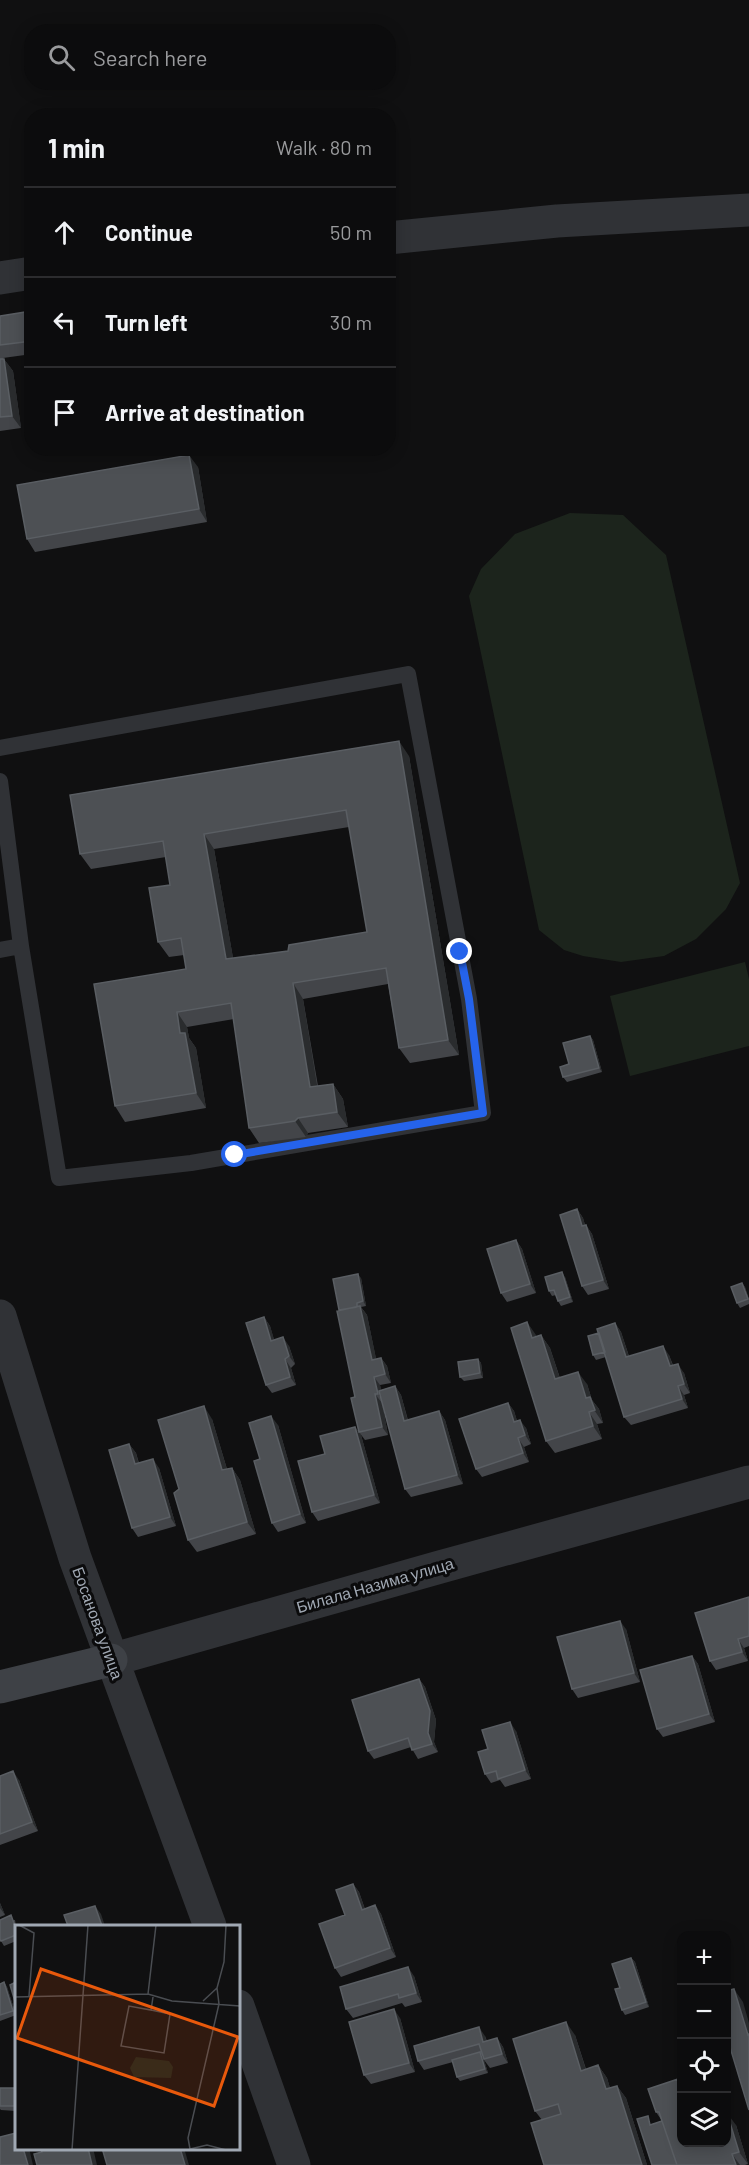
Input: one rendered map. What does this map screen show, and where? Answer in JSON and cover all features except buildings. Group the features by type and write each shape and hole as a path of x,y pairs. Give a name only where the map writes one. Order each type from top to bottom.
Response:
{"street":[{"path":"396,237 557,221 749,210"},
{"path":"0,278 24,274"},
{"name":"Босанова улица","path":"0,1316 68,1536 111,1660 210,1925"},
{"name":"Билала Назима улица","path":"0,1687 111,1660 749,1482"},
{"path":"240,2012 294,2165"}],"lane":[{"path":"0,748 408,674 469,999 483,1113 191,1163 59,1178 21,946 0,781"},
{"path":"0,950 21,946"}],"shaded area":[{"path":"570,513 623,515 666,555 740,883 726,909 696,939 664,956 621,962 583,956 564,950 539,930 469,596 481,569 515,534"},
{"path":"745,962 749,979 749,1046 630,1076 610,996"}],"route":[{"path":"235,1155 483,1113 469,999 460,952"}]}
